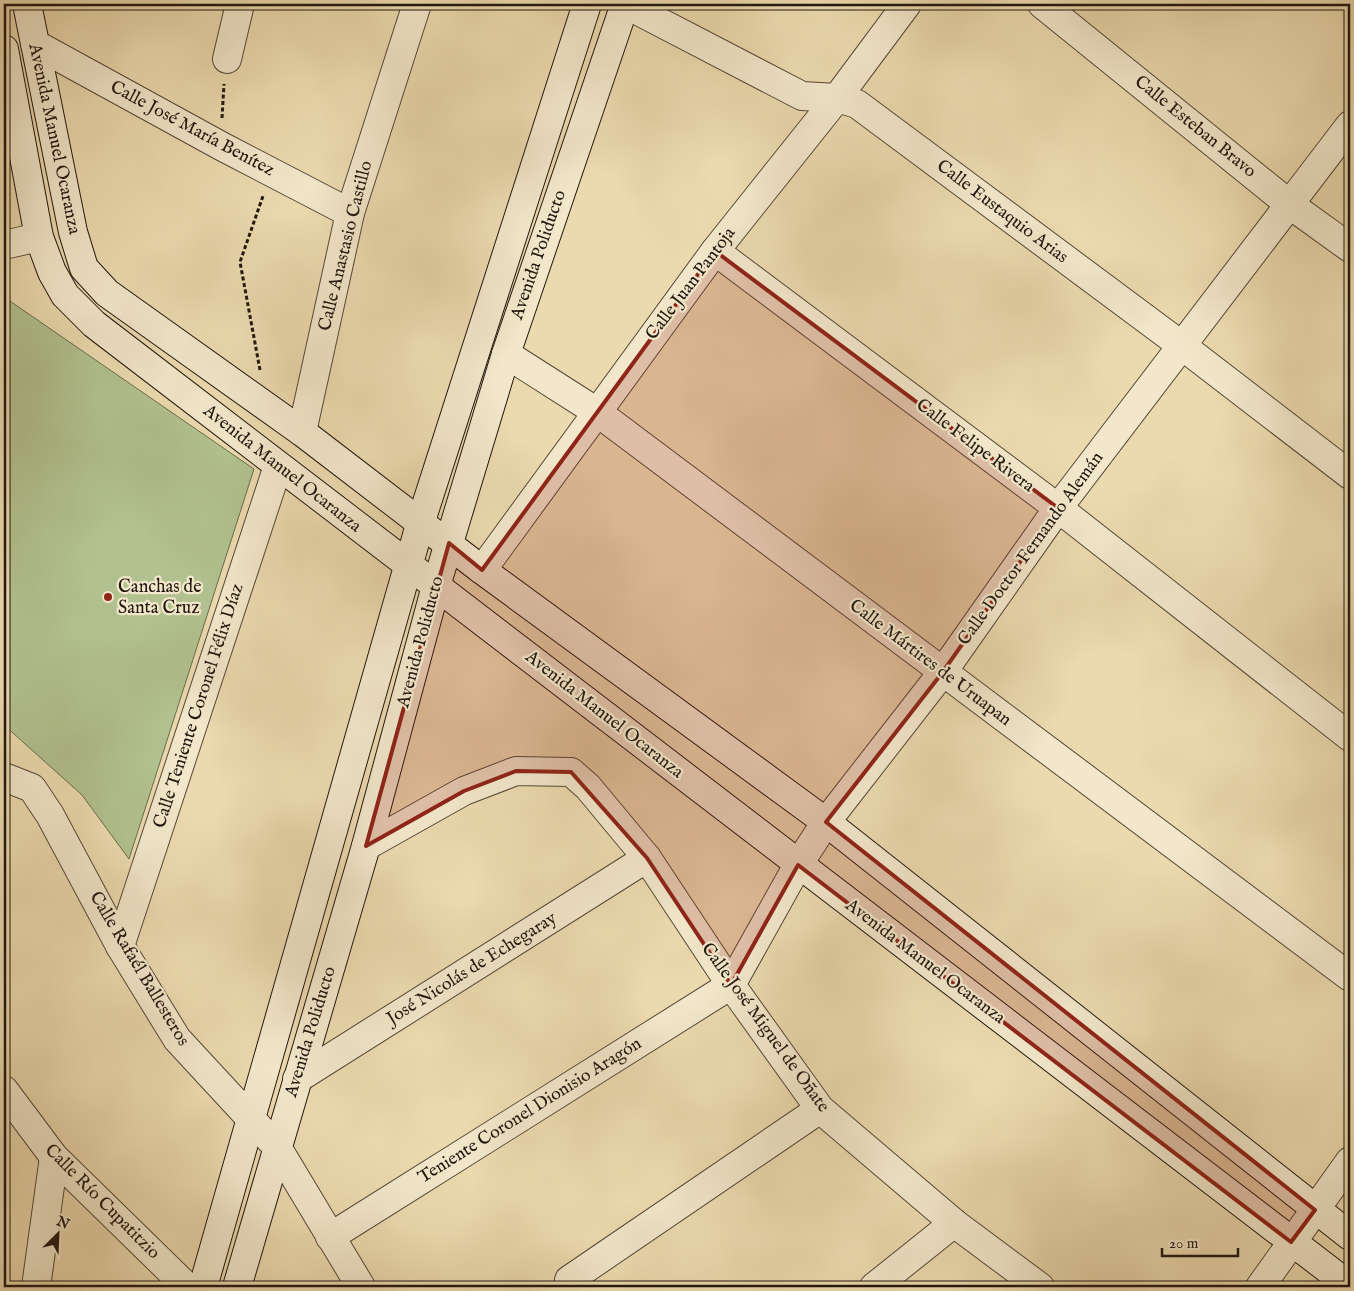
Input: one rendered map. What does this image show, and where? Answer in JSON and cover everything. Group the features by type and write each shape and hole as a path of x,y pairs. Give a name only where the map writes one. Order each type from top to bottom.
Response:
{"street":[{"name":"Avenida Manuel Ocaranza","path":"27,4 72,232 84,268 107,293 302,432 421,521 482,570 826,822 1350,1236"},
{"path":"227,58 240,4"},
{"name":"Calle Anastasio Castillo","path":"302,432 350,213 417,4"},
{"name":"Avenida Poliducto","path":"203,1287 421,521 587,4"},
{"name":"Avenida Poliducto","path":"237,1287 366,846 436,586 506,354 625,4"},
{"name":"Calle Eustaquio Arias","path":"625,4 802,96 837,98 857,104 1182,345 1350,476"},
{"name":"Calle Juan Pantoja","path":"482,570 715,251 837,98 907,4"},
{"name":"Calle Esteban Bravo","path":"1042,4 1290,204 1350,248"},
{"name":"Calle José María Benítez","path":"35,44 223,147 350,213"},
{"name":"Avenida Manuel Ocaranza","path":"4,49 7,84 39,237 52,272 65,295 94,324 1350,1286"},
{"name":"Calle Doctor Fernando Alemán","path":"730,985 798,865 826,822 942,672 1058,508 1350,125"},
{"path":"4,245 39,237"},
{"name":"Calle Felipe Rivera","path":"715,251 1058,508 1350,737"},
{"name":"Calle Mártires de Uruapan","path":"506,354 597,412 1350,977"},
{"name":"Calle Teniente Coronel Félix Díaz","path":"120,946 278,466"},
{"name":"Calle José Miguel de Oñate","path":"366,846 464,791 516,771 571,772 588,787 647,858 730,985 820,1109 954,1223 1040,1287"},
{"name":"Calle Rafaél Ballesteros","path":"4,777 32,788 50,815 120,946 177,1040 252,1118 277,1147 360,1287"},
{"name":"José Nicolás de Echegaray","path":"297,1079 647,858"},
{"name":"Teniente Coronel Dionisio Aragón","path":"330,1237 730,985"},
{"name":"Calle Río Cupatitzio","path":"4,1090 54,1157 187,1287"},
{"path":"569,1280 820,1109"},
{"path":"36,1287 54,1157"},
{"path":"1260,1287 1350,1161"},
{"path":"874,1287 954,1223"}],"path":[{"path":"223,147 222,102 227,58"},
{"path":"258,188 263,195 240,262 266,408"}],"highlighted area":[{"path":"715,251 1058,508 942,673 826,822 1315,1210 1291,1242 798,865 731,985 647,858 571,772 516,771 464,791 366,846 449,543 482,570"}],"green space":[{"name":"Canchas de Santa Cruz","path":"4,297 254,469 129,859 82,795 4,725"}],"place":[{"name":"Canchas de Santa Cruz","path":"108,597"}]}
